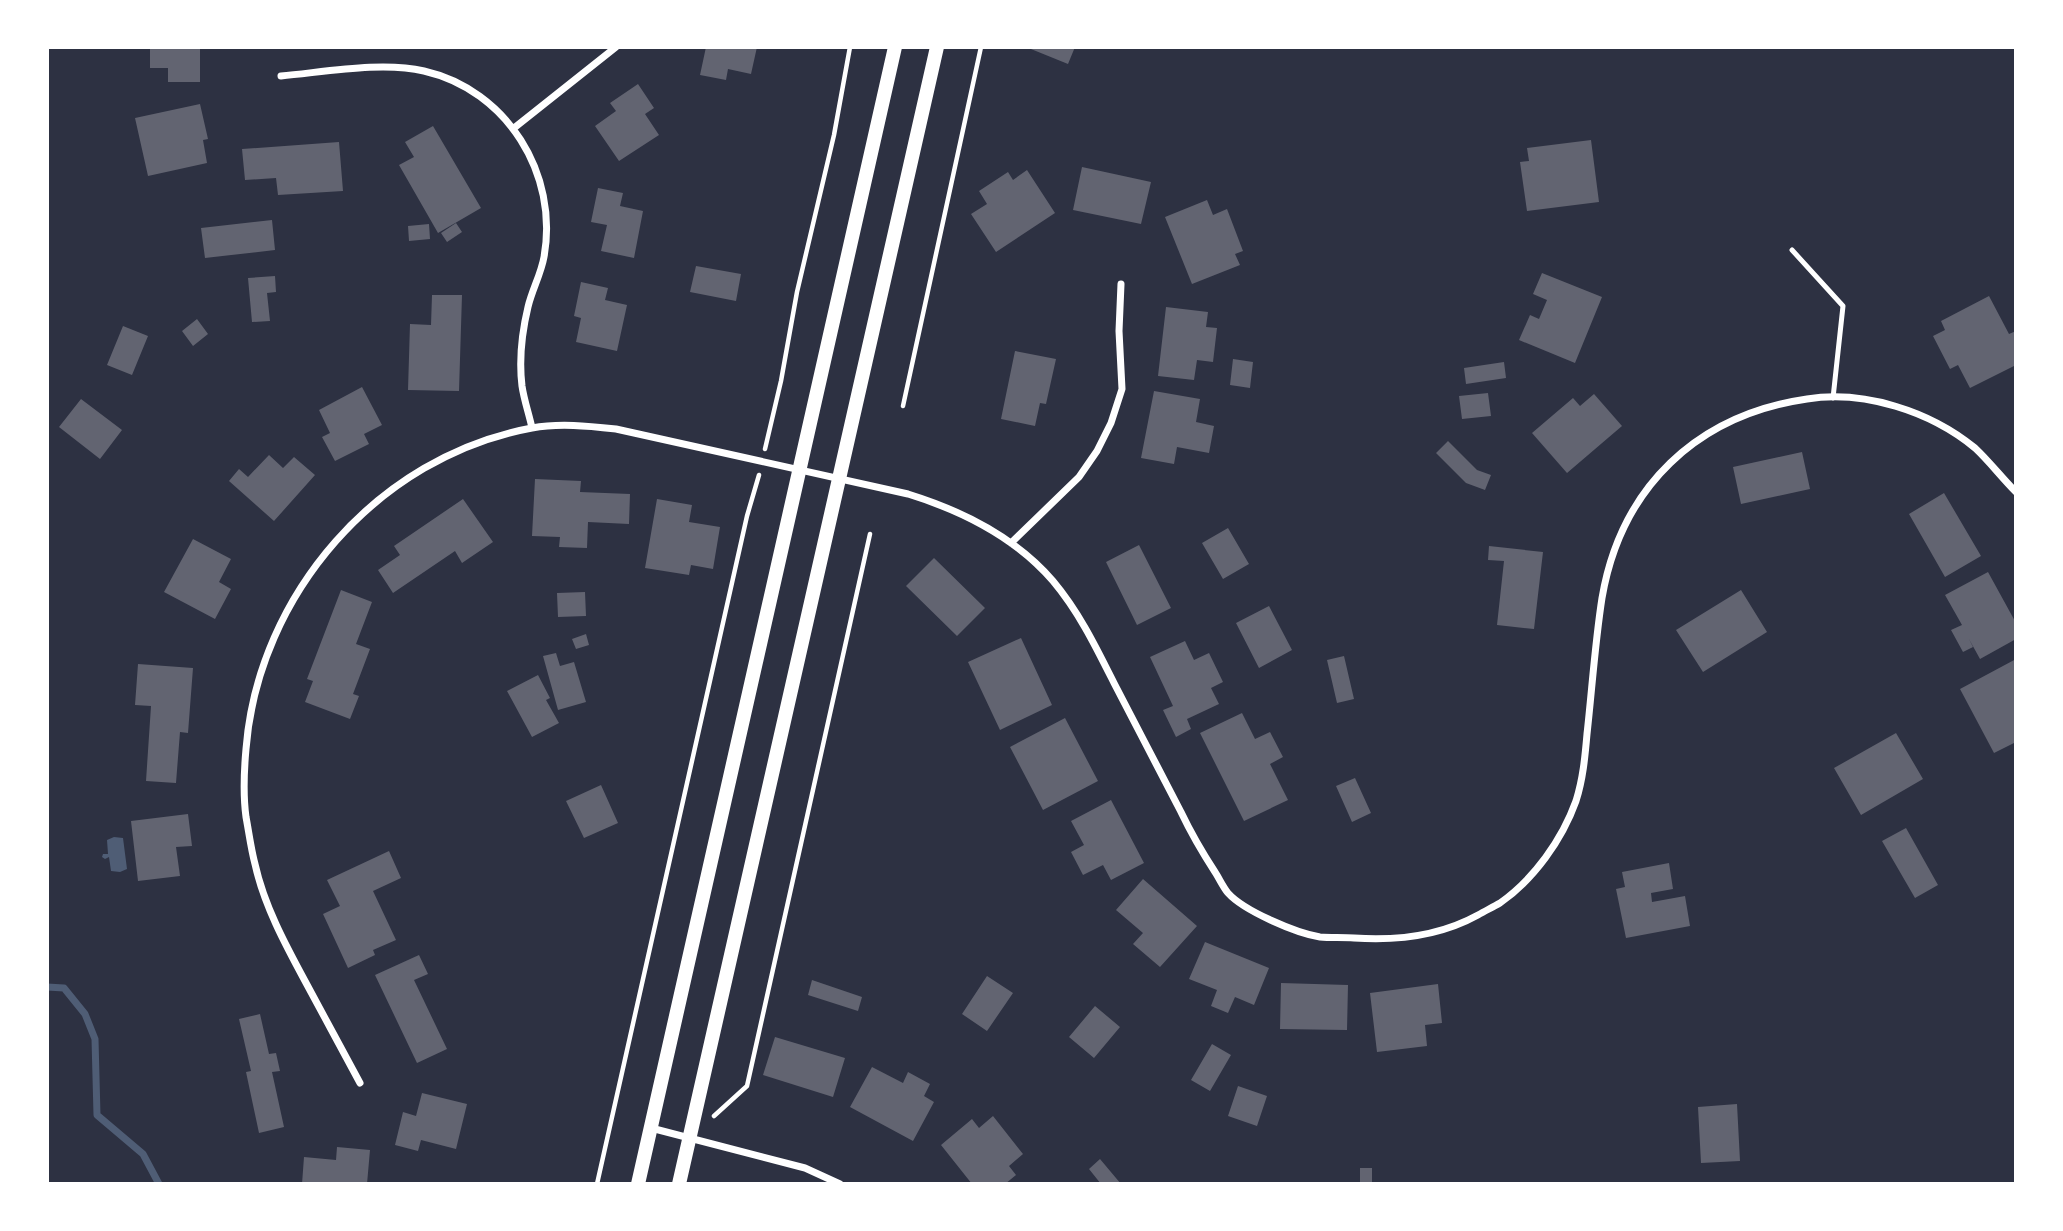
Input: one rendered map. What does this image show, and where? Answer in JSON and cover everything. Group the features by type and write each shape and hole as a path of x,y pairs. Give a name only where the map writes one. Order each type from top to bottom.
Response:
{"main road":[{"path":"638,1184 895,47"},
{"path":"679,1184 937,47"}],"street":[{"path":"514,128 616,47"},
{"path":"281,76 383,67 423,71 449,79 473,91 498,110 514,128 538,170 548,217 544,258 528,307 521,345 522,386 532,428"},
{"path":"1011,543 1079,477 1097,451 1111,423 1122,388 1119,331 1121,284"},
{"path":"360,1083 279,933 255,866 246,814 244,774 248,729 256,686 274,637 298,589 326,551 358,517 398,485 440,460 484,441 532,428 577,425 616,429 908,494 942,504 978,521 1011,543 1051,578 1080,616 1198,846 1230,895 1275,923 1320,937 1366,940 1410,938 1460,925 1500,903 1536,870 1562,832 1575,802 1583,773 1602,600 1609,564 1631,513 1664,469 1686,448 1744,414 1779,403 1816,398 1853,398 1883,403 1917,414 1945,428 1975,449 2016,492"},
{"path":"651,1128 805,1168 840,1184"}],"lane":[{"path":"1791,250 1843,306 1833,398"}],"path":[{"path":"597,1184 747,516 781,381 797,292 834,135 850,47"},
{"path":"903,406 981,47"},
{"path":"689,1137 747,1086 870,534"}],"water":[{"path":"114,837 123,838 127,869 120,872 111,871 109,857 102,857 103,854 108,854 107,840"}],"building":[{"path":"150,47 200,49 200,82 168,82 168,68 150,68"},
{"path":"706,47 757,47 751,74 728,69 726,80 700,75"},
{"path":"1026,47 1075,47 1068,64"},
{"path":"638,84 654,108 645,114 659,135 619,161 595,126 616,111 610,103"},
{"path":"200,104 208,139 203,140 207,163 148,176 135,118"},
{"path":"433,126 481,208 438,233 399,165 414,157 405,142"},
{"path":"1591,140 1599,202 1527,211 1520,162 1529,161 1527,148"},
{"path":"339,142 343,191 278,195 276,178 245,180 242,149"},
{"path":"1082,167 1151,182 1141,224 1073,210"},
{"path":"1027,170 1055,213 996,252 971,214 987,204 979,191 1008,172 1013,180"},
{"path":"598,188 623,193 620,206 643,211 634,258 601,251 607,225 591,222"},
{"path":"1207,200 1213,215 1227,209 1243,251 1235,254 1240,265 1192,284 1165,217"},
{"path":"272,220 275,250 205,258 201,228"},
{"path":"456,223 462,232 447,242 441,233"},
{"path":"429,224 430,239 409,241 408,226"},
{"path":"696,266 741,274 736,301 690,292"},
{"path":"1542,273 1602,297 1575,363 1519,340 1530,315 1539,319 1547,300 1533,294"},
{"path":"275,276 276,292 267,293 270,321 252,322 248,278"},
{"path":"581,282 608,288 605,300 627,305 617,351 576,342 581,318 574,316"},
{"path":"432,295 462,295 459,391 408,390 410,324 431,325"},
{"path":"1989,296 2009,334 2016,331 2016,365 1970,388 1958,365 1950,369 1933,336 1945,330 1941,321"},
{"path":"1166,307 1208,312 1206,327 1217,328 1213,362 1197,360 1194,380 1158,376"},
{"path":"197,319 208,334 193,346 182,331"},
{"path":"123,326 148,336 132,375 107,365"},
{"path":"1015,351 1056,359 1046,404 1040,403 1035,426 1001,419"},
{"path":"1233,359 1253,362 1250,388 1230,385"},
{"path":"1504,362 1506,378 1466,384 1464,368"},
{"path":"362,387 382,425 364,434 369,444 335,461 322,437 330,433 319,410"},
{"path":"1154,391 1200,399 1196,422 1214,426 1209,453 1177,447 1174,464 1141,458"},
{"path":"1488,393 1491,416 1462,419 1459,396"},
{"path":"1594,394 1622,426 1567,473 1532,433 1573,398 1580,406"},
{"path":"81,399 122,430 100,459 59,427"},
{"path":"1448,441 1477,470 1491,475 1485,490 1466,483 1436,453"},
{"path":"1802,452 1810,489 1741,504 1733,467"},
{"path":"269,455 283,468 294,457 315,475 274,521 229,481 239,469 248,477"},
{"path":"535,479 581,481 580,492 630,494 629,524 588,522 587,548 559,547 560,537 532,536"},
{"path":"1944,493 1981,556 1945,577 1909,514"},
{"path":"463,499 493,542 462,563 455,551 393,593 378,570 400,555 394,546"},
{"path":"657,499 692,505 689,522 720,527 713,569 691,565 689,575 645,568"},
{"path":"1228,528 1249,564 1223,579 1202,543"},
{"path":"193,539 231,559 219,582 231,589 215,619 164,592"},
{"path":"1139,545 1171,608 1137,625 1106,562"},
{"path":"1489,546 1543,552 1534,629 1497,625 1504,561 1488,560"},
{"path":"934,558 985,608 957,636 906,586"},
{"path":"1988,572 2016,623 2016,639 1980,659 1969,639 1973,647 1963,652 1951,630 1962,625 1945,595"},
{"path":"341,590 372,602 356,644 370,649 353,694 359,696 350,719 305,702 313,681 307,679"},
{"path":"1741,590 1767,632 1703,672 1676,630"},
{"path":"585,592 586,616 558,617 557,593"},
{"path":"1269,606 1292,650 1259,668 1236,623"},
{"path":"586,634 589,645 576,649 572,639"},
{"path":"1021,638 1052,705 1000,730 968,662"},
{"path":"1185,641 1194,660 1209,653 1223,682 1211,688 1219,704 1187,719 1191,729 1176,737 1163,710 1173,706 1150,657"},
{"path":"556,653 560,666 574,662 586,702 558,710 543,656"},
{"path":"1344,656 1354,699 1337,703 1327,660"},
{"path":"2016,659 2016,742 1994,753 1960,689"},
{"path":"138,664 193,668 188,733 180,732 176,783 146,781 151,706 135,705"},
{"path":"538,675 550,698 546,700 559,723 532,737 507,691"},
{"path":"1242,713 1255,739 1270,732 1283,757 1270,764 1288,800 1244,821 1200,733"},
{"path":"1065,718 1098,781 1043,810 1010,747"},
{"path":"1896,733 1923,779 1861,815 1834,768"},
{"path":"1355,778 1371,813 1352,822 1336,786"},
{"path":"601,785 618,823 584,838 566,801"},
{"path":"1111,800 1144,863 1111,880 1103,865 1083,875 1071,852 1084,845 1071,821"},
{"path":"188,814 192,846 176,847 180,876 138,881 131,821"},
{"path":"1906,828 1938,885 1915,898 1882,841"},
{"path":"389,851 401,878 373,891 396,940 373,950 375,955 348,968 323,914 340,906 327,880"},
{"path":"1669,863 1673,889 1651,893 1652,902 1685,896 1690,926 1626,938 1616,889 1625,887 1622,872"},
{"path":"1143,879 1197,926 1160,967 1133,944 1143,933 1116,910"},
{"path":"1205,942 1269,968 1254,1005 1235,997 1228,1013 1211,1006 1217,990 1189,979"},
{"path":"419,955 428,974 414,980 447,1049 417,1063 375,975"},
{"path":"987,976 1013,993 987,1031 962,1014"},
{"path":"812,980 862,997 858,1011 808,995"},
{"path":"1281,983 1348,985 1347,1030 1280,1029"},
{"path":"1438,984 1442,1023 1425,1025 1427,1046 1377,1052 1370,993"},
{"path":"1095,1006 1120,1027 1094,1058 1069,1037"},
{"path":"260,1014 269,1054 276,1053 280,1071 272,1072 284,1127 259,1133 246,1072 251,1071 239,1019"},
{"path":"775,1037 845,1058 833,1097 763,1075"},
{"path":"1212,1044 1231,1055 1210,1091 1191,1080"},
{"path":"872,1067 903,1083 908,1072 930,1084 924,1096 934,1102 913,1141 850,1107"},
{"path":"1238,1086 1267,1096 1257,1126 1228,1116"},
{"path":"422,1093 467,1104 456,1149 421,1140 418,1151 395,1145 403,1112 416,1116"},
{"path":"1737,1104 1740,1161 1701,1163 1698,1107"},
{"path":"993,1116 1023,1154 1009,1166 1016,1175 1005,1184 972,1184 941,1145 972,1119 979,1128"},
{"path":"337,1147 370,1150 367,1184 302,1184 304,1157 336,1160"},
{"path":"1100,1159 1121,1184 1101,1184 1089,1169"},
{"path":"1360,1168 1372,1168 1372,1182 1360,1182"}],"waterway":[{"path":"47,987 64,988 85,1014 95,1039 97,1115 143,1154 159,1184"}]}
